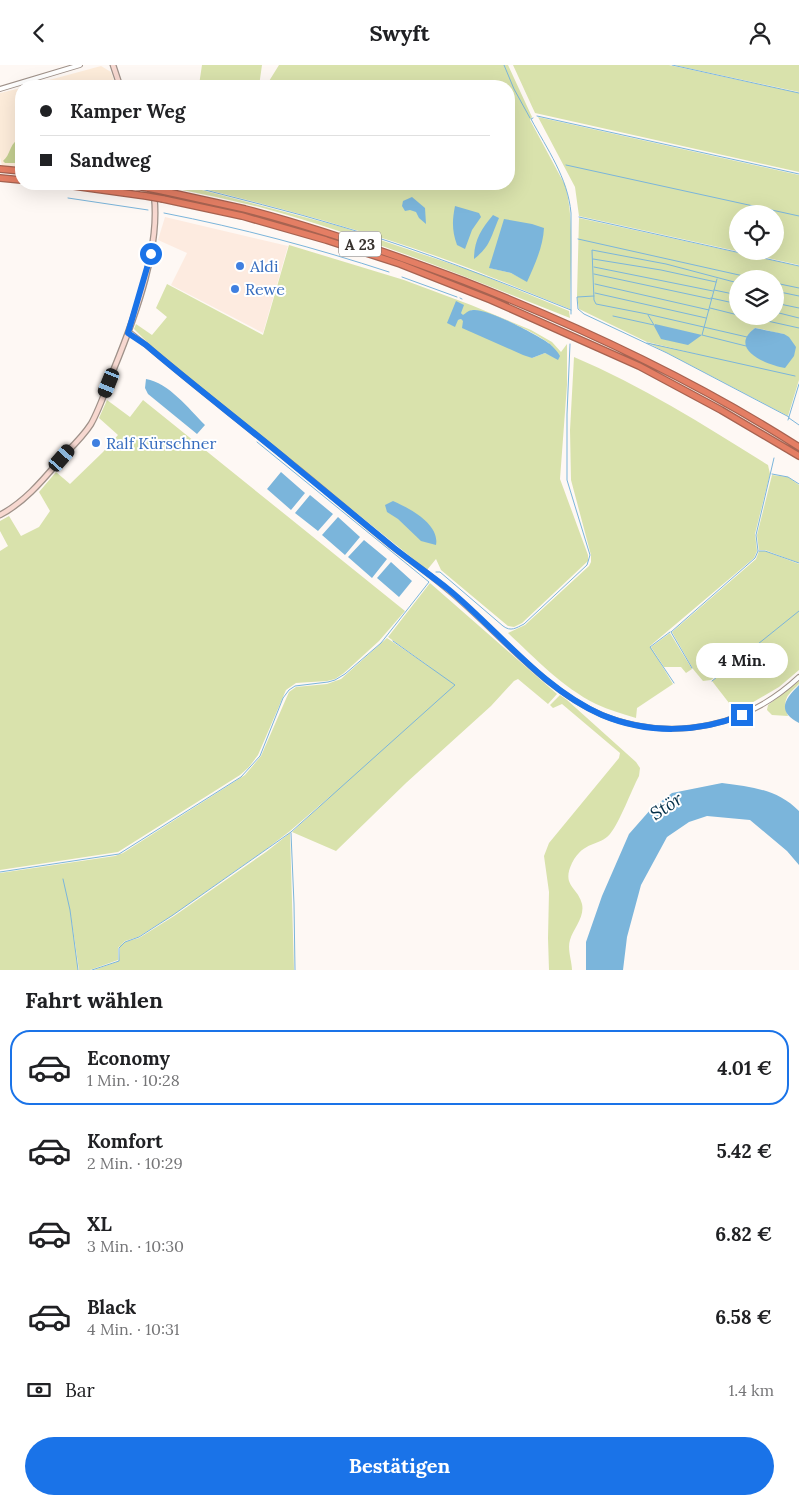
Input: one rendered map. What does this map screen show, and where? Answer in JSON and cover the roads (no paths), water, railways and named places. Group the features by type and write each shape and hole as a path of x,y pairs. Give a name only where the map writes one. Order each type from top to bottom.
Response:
{"highway":[{"path":"0,169 15,170"},
{"path":"0,178 15,179"},
{"name":"A 23","path":"102,190 163,199 242,216 400,264 483,296 639,366 721,410 799,456"},
{"name":"A 23","path":"160,190 246,209 329,234 403,258 510,300 643,358 725,401 799,447"}],"main road":[{"path":"113,65 118,80"},
{"path":"0,515 13,508 26,497 88,429 100,405 128,333 154,241 155,203 151,190"}],"street":[{"path":"30,80 80,65"},
{"path":"0,89 15,84"},
{"path":"128,333 146,345 395,549 448,590 544,677 571,698 604,716 625,723 649,727 686,729 718,724 761,706 780,694 799,677"}],"water":[{"path":"412,197 425,208 426,224 419,218 416,212 405,211 402,206 403,201"},
{"path":"455,206 479,213 481,217 472,230 465,249 457,245 454,235"},
{"path":"493,215 499,218 492,235 484,250 474,259 479,235"},
{"path":"504,219 544,228 536,262 527,282 511,273 489,268"},
{"path":"456,301 464,305 461,313 463,315 472,310 489,313 535,335 550,344 560,356 558,360 545,353 532,358 523,355 462,328 463,321 461,319 458,320 455,327 447,323"},
{"path":"655,324 702,335 688,345 661,339 654,326"},
{"path":"755,328 784,334 789,337 796,347 794,356 785,368 760,360 747,349 745,343"},
{"path":"146,379 163,385 205,425 197,434 148,394 145,388"},
{"path":"281,472 305,493 291,510 267,489"},
{"path":"310,495 333,514 318,531 295,513"},
{"path":"393,501 415,512 428,524 436,537 436,545 421,541 398,519 387,512 385,505"},
{"path":"338,517 360,537 345,555 322,535"},
{"path":"364,540 387,559 372,578 348,557"},
{"path":"391,562 412,581 399,597 377,578"},
{"path":"799,685 799,723 787,714 785,705 790,695"},
{"name":"Stör","path":"722,783 764,790 782,798 799,811 799,865 787,851 750,820 707,816 689,822 667,837 641,885 627,937 623,970 586,970 586,942 602,896 629,834 651,809 672,793"}],"waterway":[{"path":"504,65 510,80"},
{"path":"672,65 799,93"},
{"path":"515,91 530,118"},
{"path":"537,116 799,174"},
{"path":"533,118 531,119 561,176 569,200 571,213 571,314"},
{"path":"566,165 799,216"},
{"path":"205,190 303,215 401,245 571,310"},
{"path":"68,198 148,210"},
{"path":"164,213 278,239 389,272"},
{"path":"579,217 799,266"},
{"path":"578,239 729,273"},
{"path":"729,281 666,264 592,250 594,300 596,304 747,337"},
{"path":"593,259 661,270 716,282"},
{"path":"594,267 713,291"},
{"path":"594,274 711,299"},
{"path":"402,277 457,297"},
{"path":"717,279 702,335 746,346"},
{"path":"595,284 709,310"},
{"path":"784,285 799,288"},
{"path":"714,290 729,293"},
{"path":"595,293 706,318"},
{"path":"784,293 799,296"},
{"path":"594,296 577,297 578,309 584,314 667,353 789,417"},
{"path":"711,298 729,302"},
{"path":"784,305 799,308"},
{"path":"710,308 729,313"},
{"path":"784,314 799,318"},
{"path":"613,316 654,325 648,315"},
{"path":"784,325 799,328"},
{"path":"647,343 795,376"},
{"path":"436,572 440,572 503,626 511,629 524,624 587,565 590,555 567,480 570,344"},
{"path":"788,420 799,384"},
{"path":"789,418 799,425"},
{"path":"0,872 119,854 241,777 260,756 283,698 289,690 295,686 328,682 345,674 381,643 429,582 257,442"},
{"path":"692,668 671,632 755,558 758,551 756,535 774,458"},
{"path":"772,474 788,477 799,484"},
{"path":"759,551 765,551 799,563"},
{"path":"712,681 799,611"},
{"path":"670,632 650,647 674,683"},
{"path":"92,970 119,961 119,948 125,942 139,937 173,915 291,832 455,685 393,641"},
{"path":"291,833 295,970"},
{"path":"63,879 70,910 78,970"}],"place":[{"name":"Aldi","path":"240,266"},
{"name":"Rewe","path":"235,289"},
{"name":"Ralf Kürschner","path":"96,443"}]}
